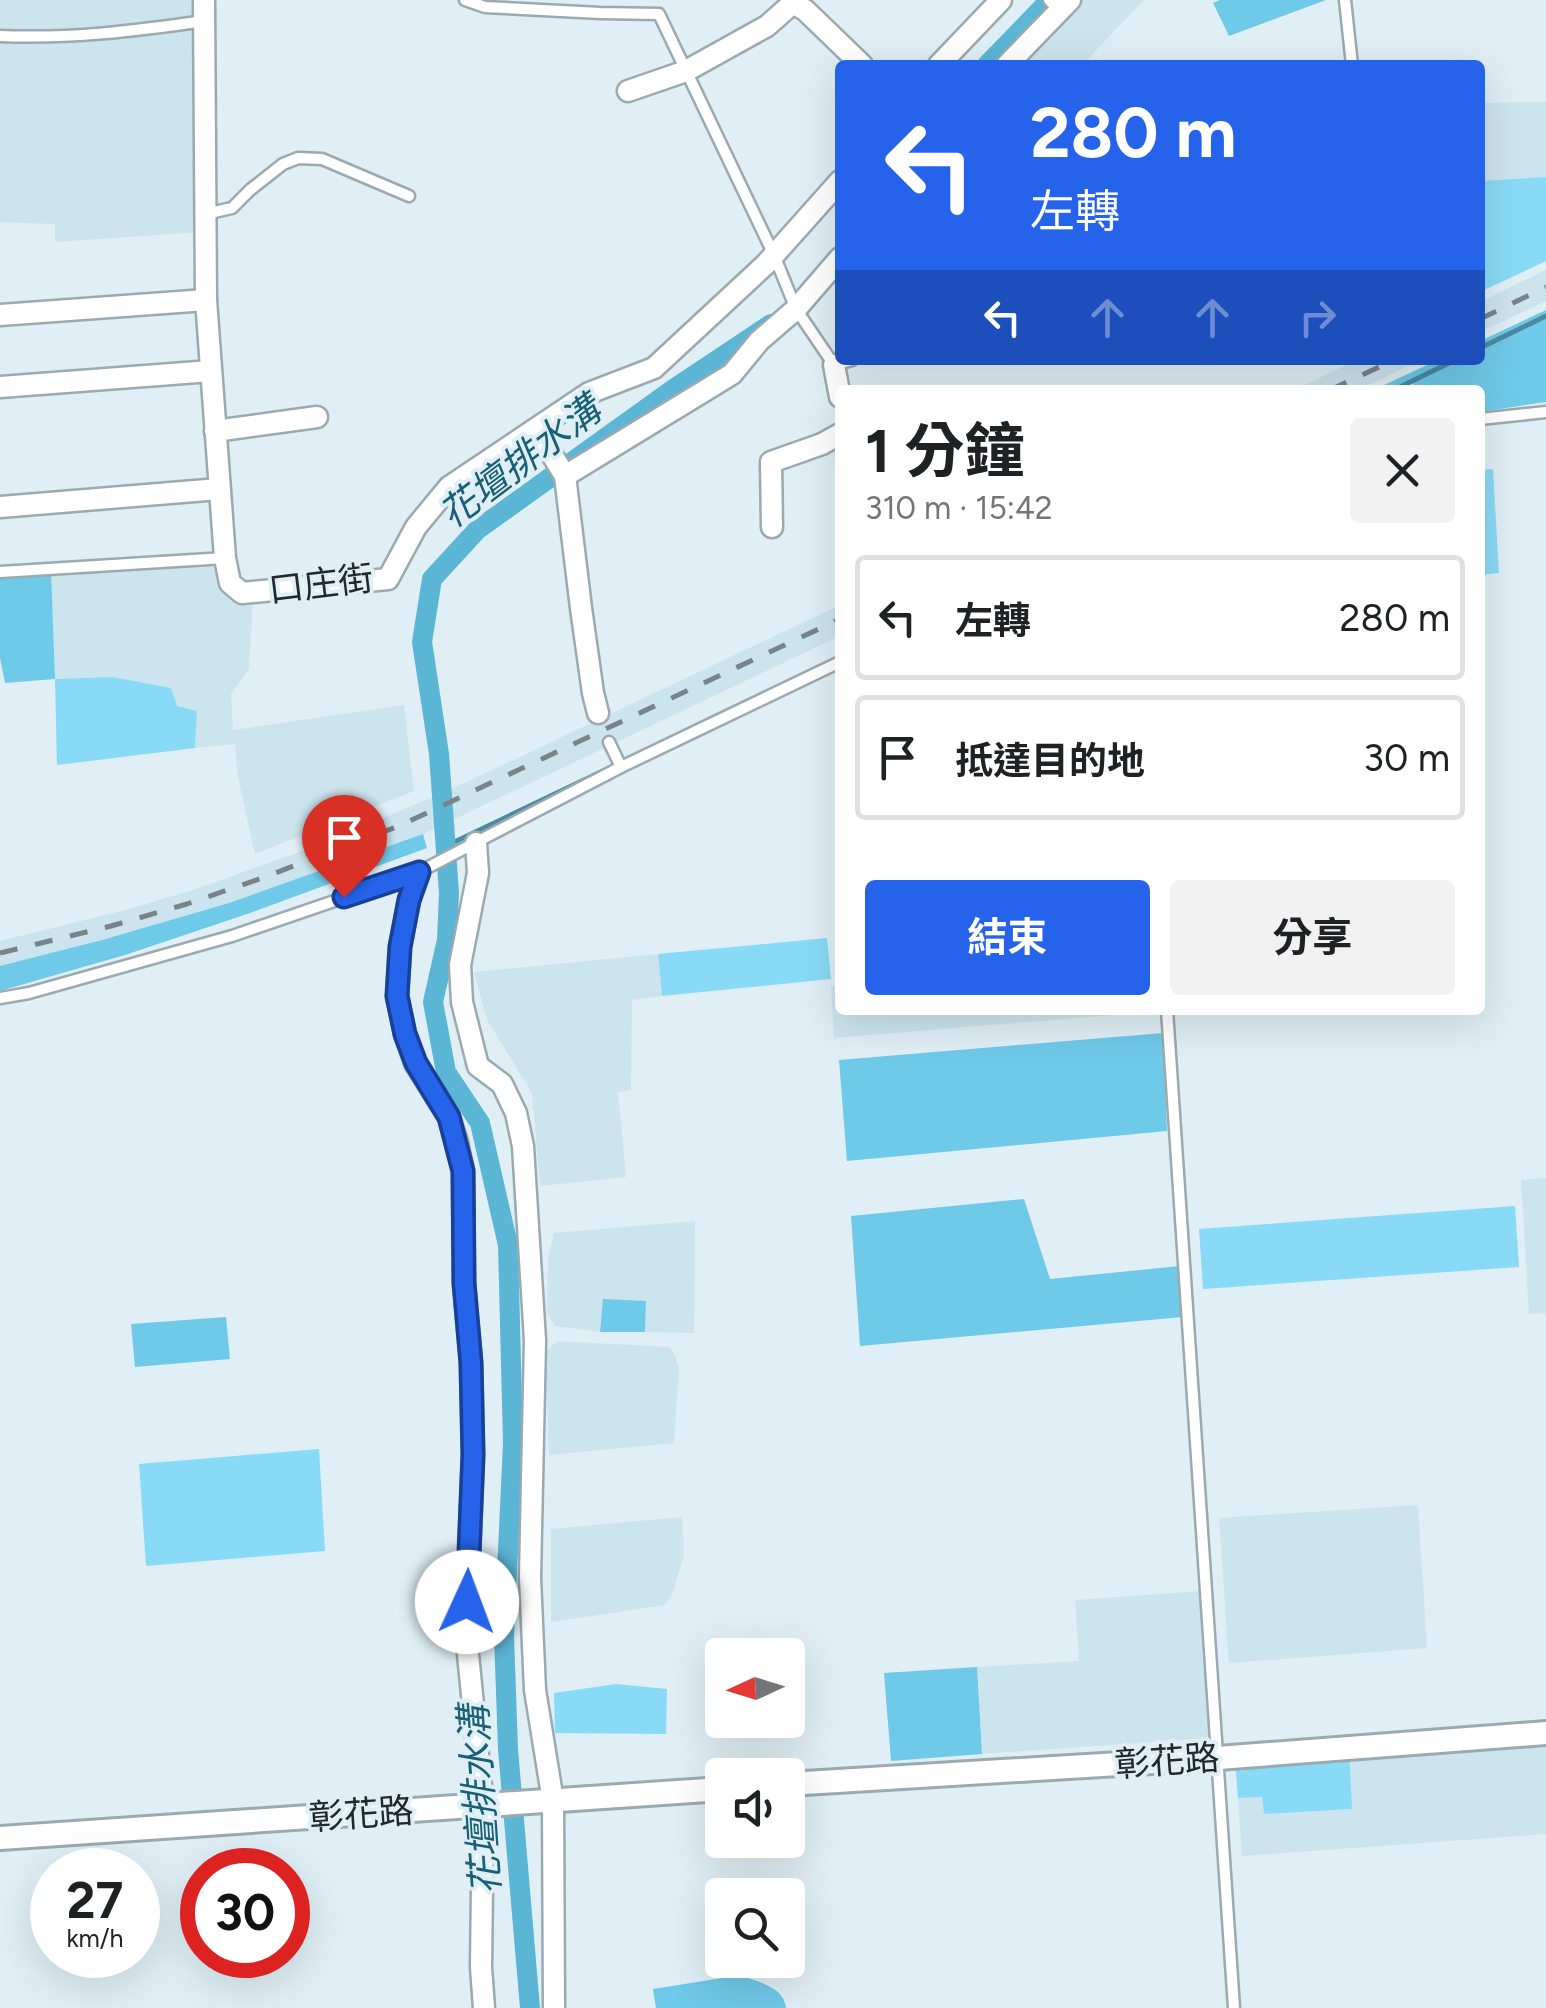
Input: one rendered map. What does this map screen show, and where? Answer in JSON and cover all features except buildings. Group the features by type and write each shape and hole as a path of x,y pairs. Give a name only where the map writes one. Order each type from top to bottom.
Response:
{"street":[{"path":"944,60 1001,0"},
{"path":"628,91 686,71 766,26 793,3 857,60"},
{"path":"1011,60 1058,4"},
{"name":"口庄街","path":"205,10 206,300 224,558 230,583 242,593 388,580 416,527 449,488 540,434 589,393 654,368 774,255 835,186"},
{"path":"563,472 732,374 835,264"},
{"path":"0,316 206,300"},
{"path":"0,387 211,370"},
{"path":"215,431 316,417"},
{"path":"540,434 563,472 598,713"},
{"path":"772,527 771,462 835,437"},
{"path":"0,507 219,489"},
{"path":"470,846 478,873 460,966 462,1002 478,1066 502,1084 516,1113 523,1146 535,1340 530,1578 554,2008"},
{"path":"422,870 409,900 400,947 397,996 416,1063 449,1117 463,1171 473,1455 466,1634 489,1806 481,1967 484,2008"},
{"name":"彰花路","path":"805,1783 1546,1733"},
{"name":"彰花路","path":"0,1838 705,1790"}],"lane":[{"path":"465,0 485,7 659,14 796,309 835,354"},
{"path":"1345,0 1351,60"},
{"path":"0,36 114,34 205,10"},
{"path":"205,214 232,208 283,164 298,158 322,159 410,196"},
{"path":"1485,418 1546,412"},
{"path":"0,572 224,558"},
{"path":"0,998 232,936 422,870 620,767 835,664"},
{"path":"609,742 620,767"},
{"path":"1167,1015 1234,2008"}],"shaded area":[{"path":"0,0 203,0 200,232 55,242 55,224 0,222"},
{"path":"1073,0 1144,0 1087,60 1019,60"},
{"path":"1326,0 1229,36 1213,3"},
{"path":"1546,102 1546,177 1485,181 1485,103"},
{"path":"1546,177 1546,261 1485,290 1485,181"},
{"path":"1546,270 1546,301 1485,330 1485,300"},
{"path":"1546,310 1546,402 1485,411 1485,385 1384,385 1427,365 1485,365 1485,339"},
{"path":"1346,365 1410,365 1368,385 1304,385"},
{"path":"1493,469 1499,573 1485,574 1485,470"},
{"path":"221,555 253,598 249,669 231,694 233,730 404,705 414,791 255,854 235,744 195,748 197,711 177,707 112,677 55,679 51,568"},
{"path":"51,568 55,679 5,683 0,658 0,571"},
{"path":"835,607 835,638 423,834 229,903 0,966 0,941 193,890 333,840 469,781"},
{"path":"112,677 171,688 177,706 197,711 195,748 57,765 55,679"},
{"path":"423,834 427,848 125,955 0,991 0,966 229,903"},
{"path":"827,938 831,979 662,996 658,954"},
{"path":"658,954 662,996 632,1000 631,1090 618,1092 626,1177 540,1186 532,1093 487,1020 474,972"},
{"path":"831,986 835,986 835,1015 1113,1015 834,1038"},
{"path":"1163,1033 1167,1131 847,1161 839,1060"},
{"path":"1546,1178 1546,1313 1529,1314 1521,1180"},
{"path":"1024,1199 1050,1279 1180,1266 1183,1317 860,1346 851,1216"},
{"path":"1515,1206 1519,1267 1203,1289 1199,1229"},
{"path":"695,1221 694,1333 645,1332 646,1302 604,1299 600,1332 555,1326 547,1313 548,1259 554,1233"},
{"path":"603,1299 646,1301 645,1332 600,1332"},
{"path":"226,1317 230,1359 135,1367 131,1324"},
{"path":"557,1341 669,1347 679,1369 674,1443 549,1455 545,1353"},
{"path":"319,1449 325,1551 146,1566 139,1464"},
{"path":"1418,1505 1427,1648 1229,1663 1219,1518"},
{"path":"682,1517 684,1555 665,1605 551,1622 551,1529"},
{"path":"1202,1591 1211,1738 982,1754 977,1667 1079,1661 1075,1600"},
{"path":"977,1667 982,1754 891,1761 884,1673"},
{"path":"616,1684 667,1689 666,1734 555,1733 554,1693"},
{"path":"1546,1737 1546,1834 1242,1856 1238,1798 1263,1797 1264,1814 1351,1809 1349,1749"},
{"path":"1349,1749 1352,1809 1264,1814 1262,1797 1238,1798 1235,1762"},
{"path":"722,1978 749,1978 776,1990 786,2008 656,2008 653,1989"}],"waterway":[{"name":"花壇排水溝","path":"992,60 1050,0"},
{"path":"1485,346 1546,316"},
{"name":"花壇排水溝","path":"530,2008 508,1749 504,1636 513,1443 508,1245 480,1123 446,1072 433,1002 447,940 449,893 439,754 422,642 432,579 477,530 771,324"},
{"path":"1404,385 1445,365"},
{"path":"446,846 603,771"}],"railway":[{"path":"1485,317 1546,287"},
{"path":"1341,385 1383,365"},
{"path":"0,953 187,904 399,826 835,621"}],"route":[{"path":"344,897 419,872 400,947 397,996 416,1063 449,1117 463,1171 473,1455 467,1602"}]}
